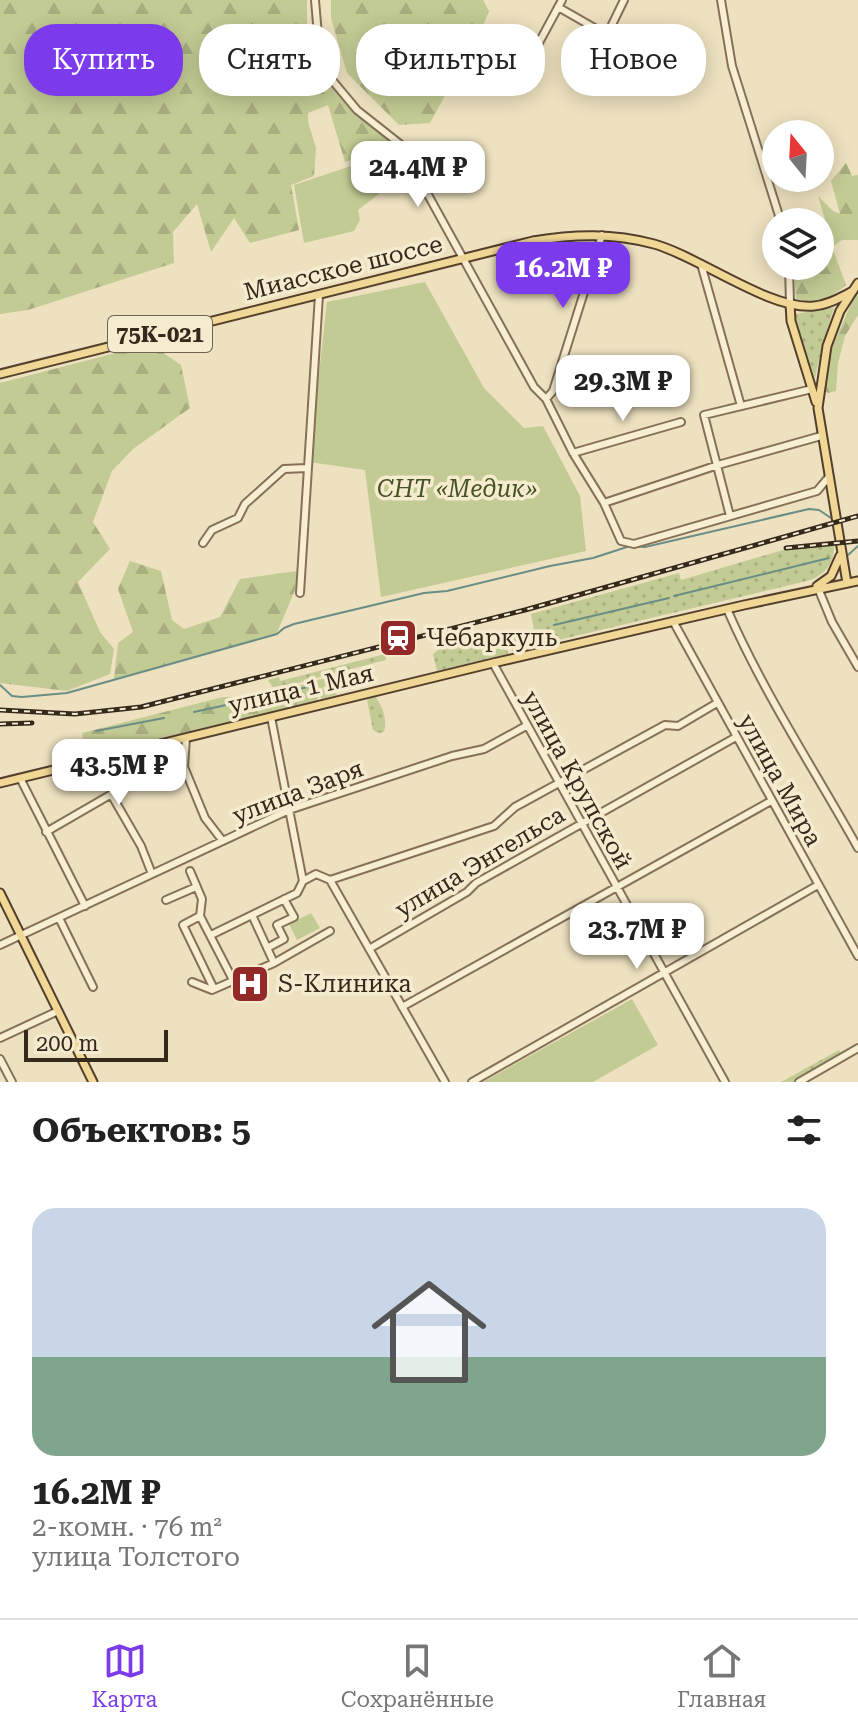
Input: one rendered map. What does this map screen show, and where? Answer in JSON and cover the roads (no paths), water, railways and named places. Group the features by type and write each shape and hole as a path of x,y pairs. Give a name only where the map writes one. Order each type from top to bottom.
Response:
{"main road":[{"name":"75К-021","path":"462,259 561,236 602,235 657,245 790,304 807,307 823,305 856,287"},
{"name":"Миасское шоссе","path":"0,374 462,259"},
{"path":"818,408 827,346 840,311 856,287"},
{"path":"790,304 791,321 818,408 838,524 842,584"},
{"path":"840,569 858,579"},
{"path":"814,589 840,569"},
{"name":"улица 1 Мая","path":"0,783 493,663 858,579"},
{"path":"0,893 93,1082"}],"street":[{"path":"315,0 319,47 332,80 357,110 400,144 534,387 546,399 573,453 604,503 621,541 628,544 817,491 828,478"},
{"path":"545,32 560,4 607,35 624,0"},
{"path":"721,0 732,66 777,208"},
{"path":"546,399 553,391 602,235"},
{"path":"701,264 741,406"},
{"path":"789,280 790,304"},
{"path":"300,593 319,295"},
{"path":"730,516 704,415 812,389"},
{"path":"573,453 681,422"},
{"path":"604,503 718,465 821,436"},
{"path":"203,543 212,530 238,518 245,504 284,469 307,468"},
{"path":"814,589 858,667"},
{"path":"727,609 790,732 858,848"},
{"name":"улица Мира","path":"673,621 858,956"},
{"name":"улица Крупской","path":"493,663 725,1082"},
{"path":"330,880 494,826 515,807 558,783 665,725 678,726 717,703"},
{"path":"271,717 303,881"},
{"name":"улица Заря","path":"0,945 289,810 452,756 484,749 526,726"},
{"name":"улица Энгельса","path":"369,949 467,892 476,883 736,737"},
{"path":"186,738 184,767 205,818 222,840"},
{"path":"46,832 129,784 184,767"},
{"path":"20,778 85,906"},
{"path":"111,794 141,846 152,874"},
{"path":"402,1007 771,801"},
{"path":"190,871 202,899 200,916 233,980"},
{"path":"211,935 297,893 303,881 316,874 330,880 445,1082"},
{"path":"472,1082 818,885"},
{"path":"166,900 196,887"},
{"path":"267,948 284,939 277,925 294,917 284,899"},
{"path":"252,915 274,963"},
{"path":"200,916 183,925 214,989"},
{"path":"59,918 93,987"},
{"path":"192,982 214,989 274,963 330,931"},
{"path":"0,1038 58,1011"},
{"path":"799,1082 858,1048"},
{"path":"0,1059 12,1082"}],"waterway":[{"path":"0,685 12,696 67,693 277,634 294,624 424,593 447,591 593,558 630,546 645,547 809,509 819,510 831,518"},
{"path":"847,556 858,546"},
{"path":"674,596 829,558"},
{"path":"554,625 669,598"},
{"path":"234,704 312,686"},
{"path":"194,712 226,705"},
{"path":"96,731 164,718"}],"railway":[{"path":"0,710 75,714 141,707 525,610 858,516"},
{"path":"786,548 858,541"},
{"path":"0,724 32,723"}],"place":[{"name":"Чебаркуль","path":"398,638"},
{"name":"S-Клиника","path":"250,984"}],"park label":[{"name":"СНТ «Медик»","path":"457,489"}]}
